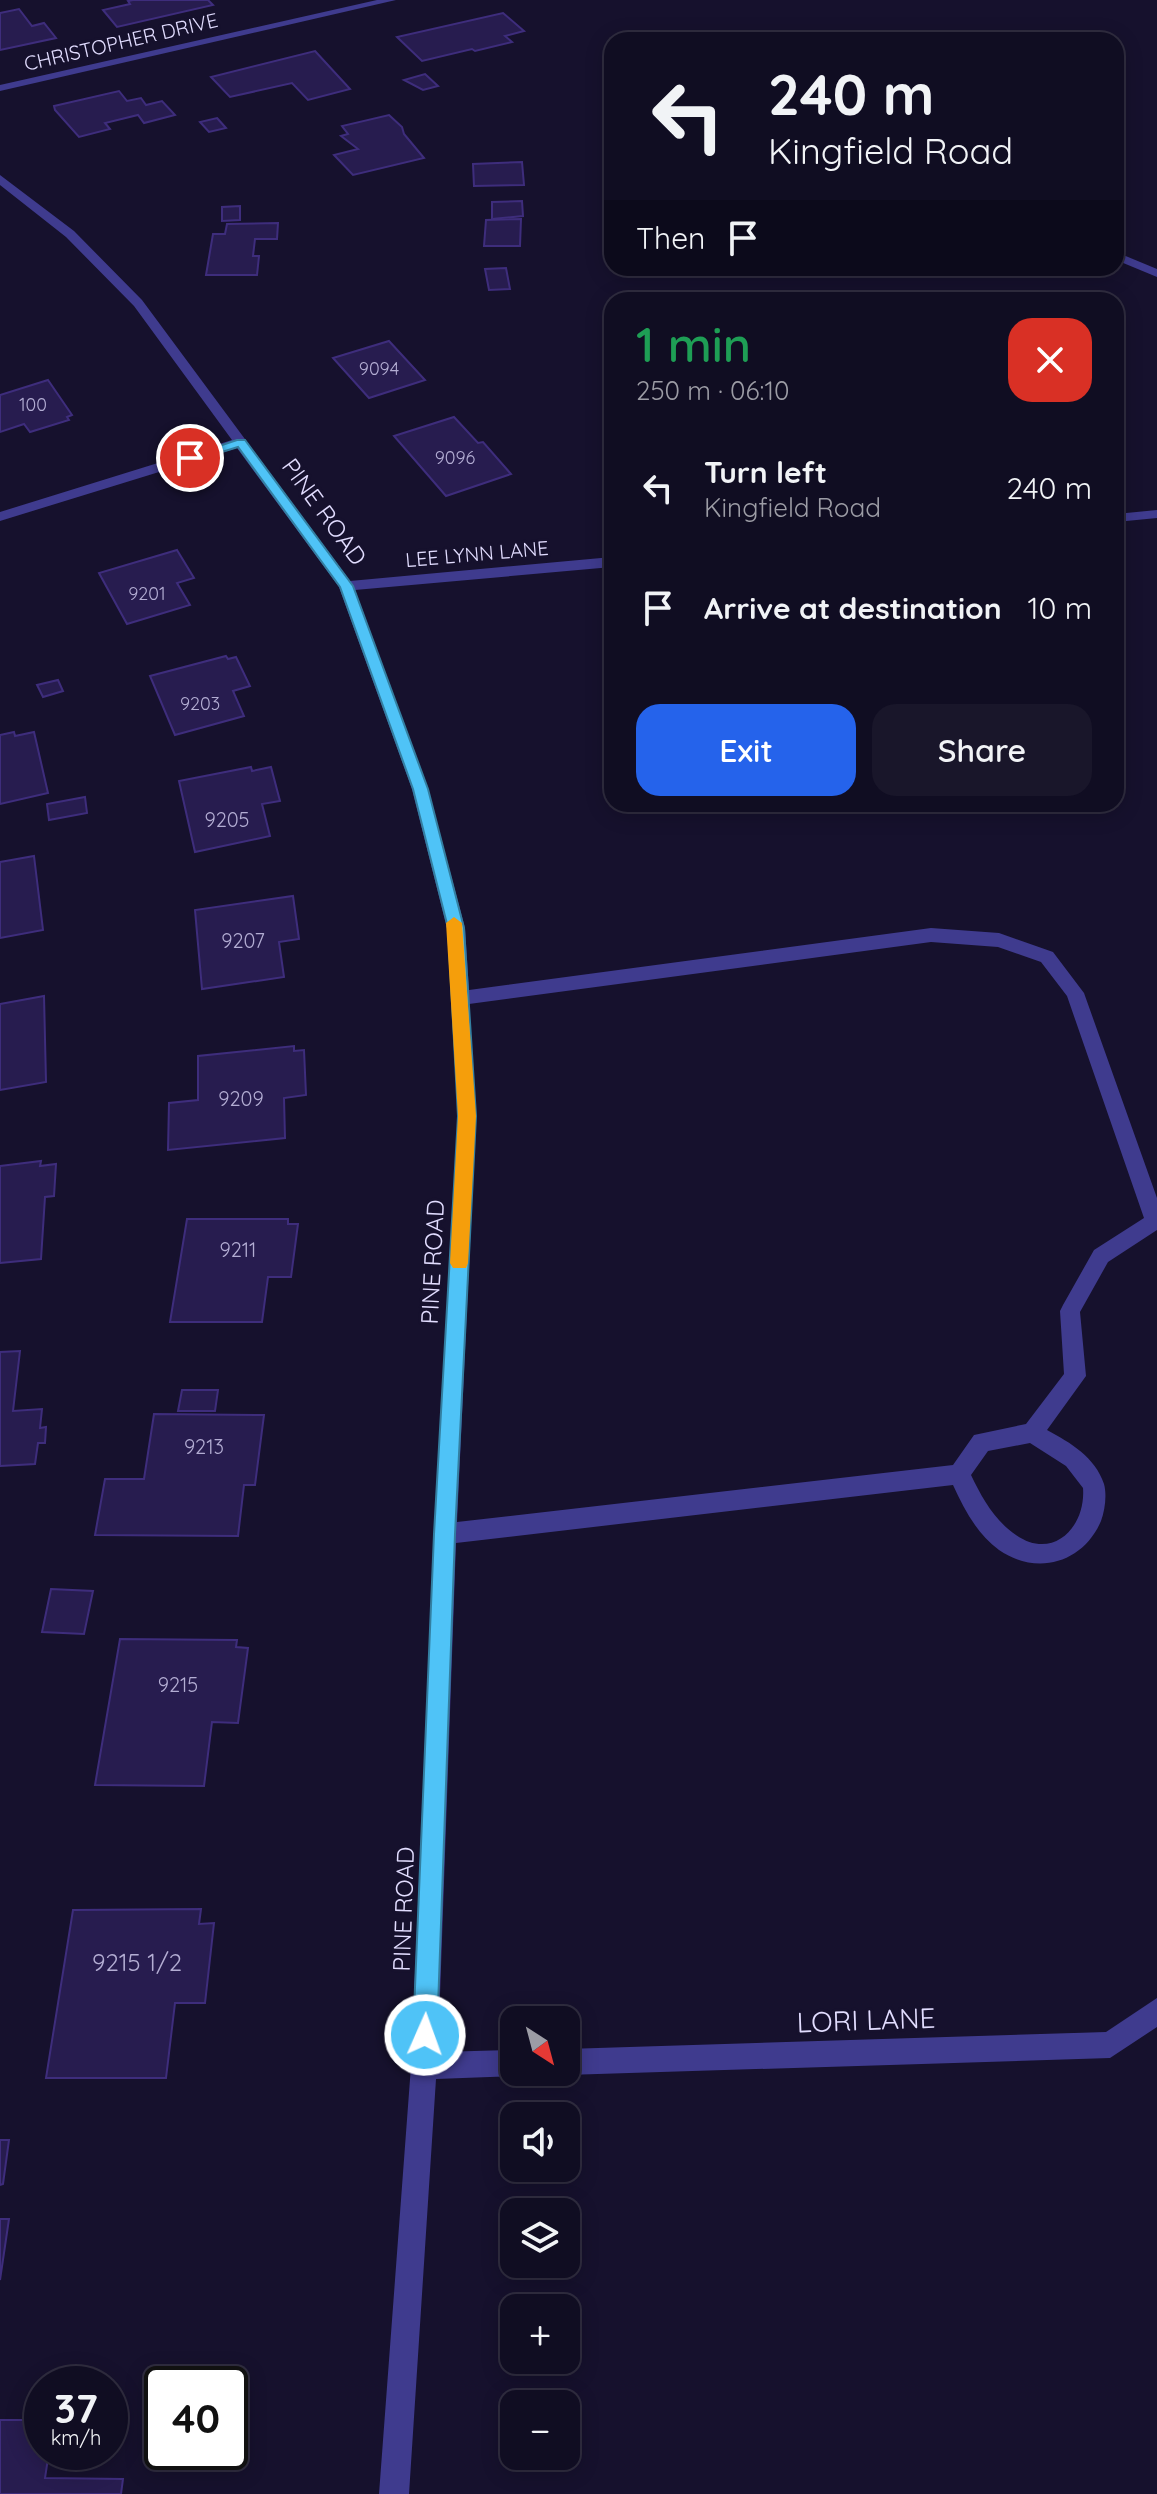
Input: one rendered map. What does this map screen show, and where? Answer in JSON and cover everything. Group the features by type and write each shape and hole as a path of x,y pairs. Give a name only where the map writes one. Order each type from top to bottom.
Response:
{"street":[{"name":"CHRISTOPHER DRIVE","path":"0,88 391,0"},
{"name":"PINE ROAD","path":"0,179 70,234 138,303 346,586 420,789 456,928 467,1116 445,1534 424,2066 394,2494"},
{"path":"1124,259 1157,273"},
{"path":"0,517 241,442"},
{"path":"1124,517 1157,514"},
{"name":"LEE LYNN LANE","path":"346,586 604,563"},
{"path":"459,998 931,935 999,940 1047,957 1075,993 1156,1220 1101,1256 1070,1311 1075,1376 1032,1433"},
{"path":"445,1534 959,1474 982,1442 1032,1433 1072,1455 1094,1486 1094,1514 1078,1542 1046,1556 1015,1547 990,1525 972,1501 959,1474"},
{"name":"LORI LANE","path":"580,2062 1110,2045 1157,2011"},
{"path":"424,2066 500,2063"}],"building":[{"path":"133,0 208,0 213,5 117,27 103,10 130,4 128,1"},
{"path":"19,9 32,26 44,23 56,38 0,50 0,13"},
{"path":"503,13 524,31 505,36 512,42 475,51 472,49 422,61 397,37"},
{"path":"315,51 350,89 308,100 292,83 230,97 211,77"},
{"path":"425,74 438,86 423,90 404,80"},
{"path":"119,91 127,101 141,98 146,105 162,101 175,115 144,123 138,115 105,123 110,129 79,137 55,110 54,106"},
{"path":"389,115 402,127 404,134 424,158 353,175 334,155 358,149 341,136 348,134 342,126"},
{"path":"217,118 226,128 209,132 200,122"},
{"path":"522,162 524,185 474,186 473,164"},
{"path":"522,201 523,216 492,219 492,202"},
{"path":"240,206 240,220 222,221 222,207"},
{"path":"521,219 520,246 484,246 486,220"},
{"path":"278,223 277,239 255,239 253,256 259,256 257,275 206,275 213,234 225,234 227,224"},
{"path":"506,268 510,289 489,290 485,269"},
{"path":"389,341 425,380 369,398 333,358"},
{"path":"48,380 72,415 67,417 69,420 30,432 24,424 0,432 0,395"},
{"path":"454,417 478,443 483,442 511,474 446,496 394,436"},
{"path":"177,550 194,578 177,583 190,605 127,624 99,573"},
{"path":"226,656 228,659 236,657 250,686 233,691 244,716 175,735 150,676"},
{"path":"58,680 63,691 43,697 37,685"},
{"path":"14,732 15,736 34,732 48,793 0,804 0,735"},
{"path":"251,767 252,771 271,767 280,801 262,804 270,836 195,852 179,781"},
{"path":"85,797 87,813 49,820 47,804"},
{"path":"34,856 43,930 0,938 0,862"},
{"path":"293,896 299,939 279,942 284,977 202,989 195,910"},
{"path":"44,996 46,1082 0,1090 0,1004"},
{"path":"294,1046 294,1051 304,1050 306,1095 284,1098 285,1138 168,1150 169,1103 198,1100 198,1056"},
{"path":"41,1161 40,1166 56,1164 54,1196 45,1197 41,1259 0,1263 0,1166"},
{"path":"187,1219 288,1219 288,1224 298,1224 291,1277 268,1277 262,1322 170,1322"},
{"path":"20,1351 13,1411 42,1409 40,1428 46,1427 45,1443 38,1443 35,1464 0,1466 0,1352"},
{"path":"182,1390 218,1390 215,1411 178,1411"},
{"path":"154,1414 264,1415 255,1485 244,1485 238,1536 95,1535 105,1479 144,1479"},
{"path":"51,1589 93,1591 84,1634 42,1632"},
{"path":"120,1639 237,1640 236,1647 248,1648 238,1723 212,1722 204,1786 95,1785"},
{"path":"201,1909 199,1924 214,1923 205,2003 175,2003 166,2078 46,2078 73,1910"},
{"path":"0,2140 9,2140 3,2184 0,2185"},
{"path":"0,2219 9,2219 0,2280"},
{"path":"0,2420 24,2420 24,2470 46,2470 45,2478 123,2479 121,2494 0,2494"}],"slow traffic":[{"path":"454,923 467,1116 459,1263"}],"route":[{"path":"190,458 241,442 346,586 420,789 456,928 467,1116 445,1534 425,2035"}]}
